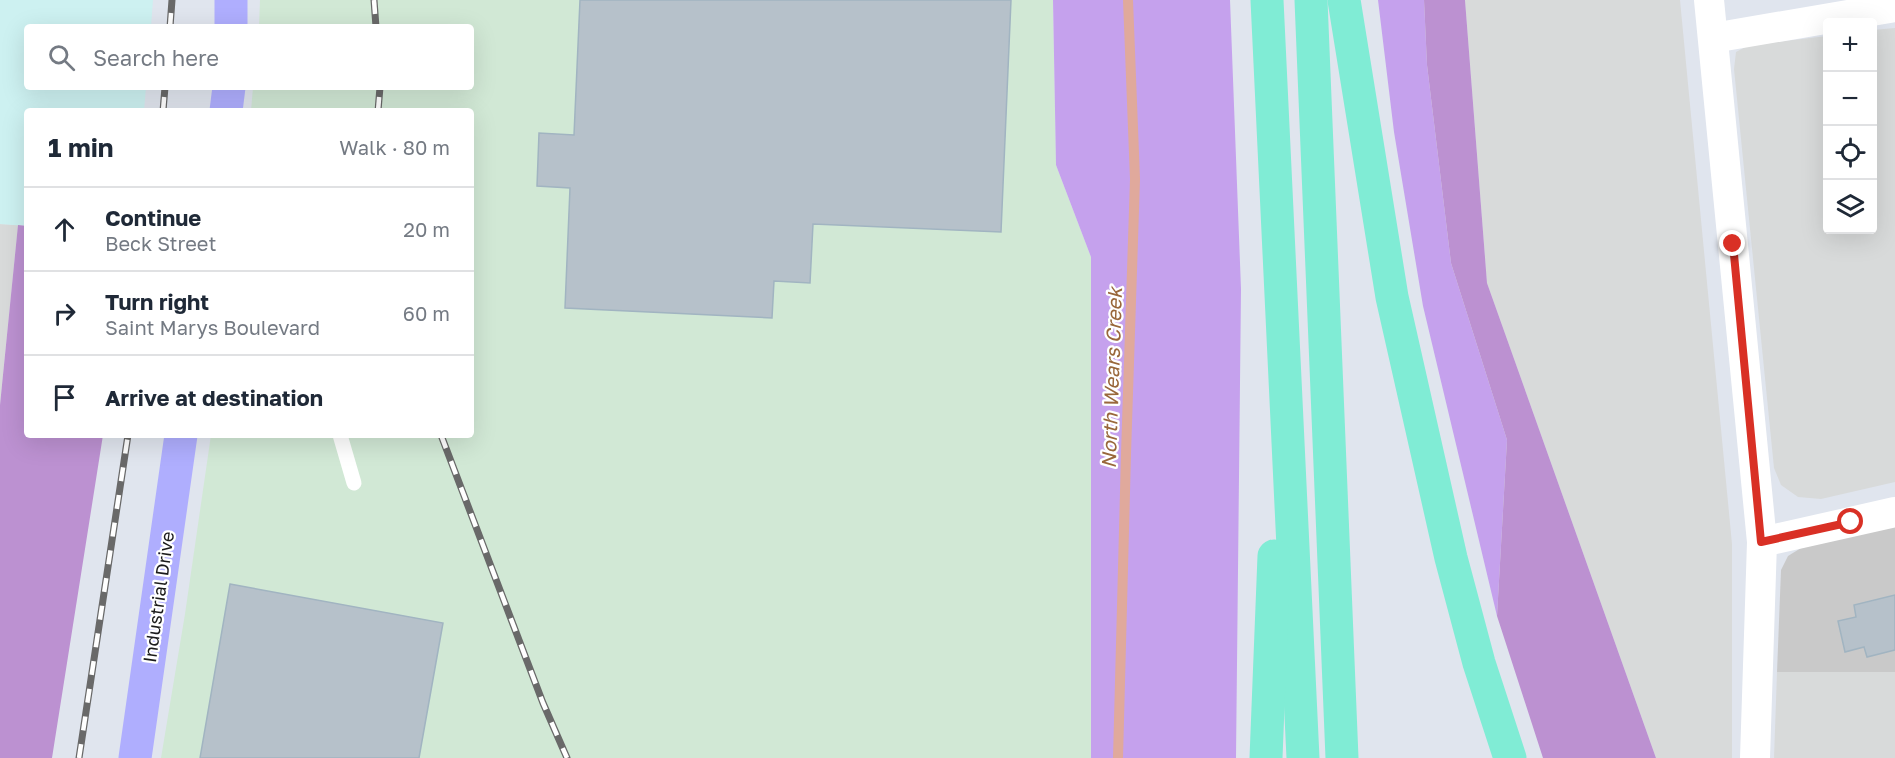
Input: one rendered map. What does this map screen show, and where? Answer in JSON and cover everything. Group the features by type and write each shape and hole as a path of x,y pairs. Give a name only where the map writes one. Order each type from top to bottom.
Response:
{"highway":[{"path":"1267,0 1303,758"},
{"path":"1311,0 1342,758"},
{"path":"1344,0 1392,297 1451,558 1479,663 1510,758"},
{"path":"1266,758 1283,326"}],"main road":[{"path":"231,0 231,24"},
{"path":"226,108 229,90"},
{"name":"Industrial Drive","path":"135,758 181,438"}],"street":[{"path":"1709,0 1761,542 1755,758"},
{"path":"1713,38 1895,7"},
{"path":"1761,542 1895,512"}],"lane":[{"path":"341,438 354,483"}],"shaded area":[{"path":"0,0 153,0 151,24 24,24 24,90 146,90 144,108 24,108 24,226 0,224"},
{"path":"260,0 1053,0 1056,165 1091,257 1091,758 161,758 211,438 474,438 474,108 251,108 253,90 474,90 474,24 259,24"},
{"path":"1053,0 1230,0 1241,289 1236,758 1091,758 1091,257 1056,165"},
{"path":"1378,0 1424,0 1427,65 1451,263 1507,440 1497,616 1423,306 1394,132"},
{"path":"1424,0 1465,0 1487,283 1656,758 1543,758 1497,616 1507,440 1451,263 1427,65"},
{"path":"1465,0 1680,0 1732,544 1732,758 1656,758 1487,283"},
{"path":"1895,28 1895,482 1821,499 1798,497 1781,485 1774,468 1734,69 1736,52 1749,45 1823,36 1823,234 1877,234 1877,30"},
{"path":"0,224 18,225 0,405"},
{"path":"18,225 24,226 24,438 103,438 52,758 0,758 0,405"},
{"path":"1895,526 1895,672 1777,672 1781,570 1788,556 1801,548"},
{"path":"1777,672 1895,672 1895,758 1774,758"}],"building":[{"path":"580,0 1011,0 1001,232 813,224 810,283 774,281 772,318 565,308 570,188 537,186 539,133 574,135"},
{"path":"230,584 443,623 419,758 200,758"},
{"path":"1895,595 1895,650 1867,657 1864,647 1845,652 1838,621 1856,617 1854,605"}],"waterway":[{"name":"North Wears Creek","path":"1118,758 1135,179 1128,0"}],"railway":[{"path":"170,24 172,0"},
{"path":"374,0 376,24"},
{"path":"163,108 165,90"},
{"path":"378,108 380,90"},
{"path":"79,758 128,438"},
{"path":"442,438 543,703 567,758"}],"route":[{"path":"1733,244 1761,542 1851,522"}]}
